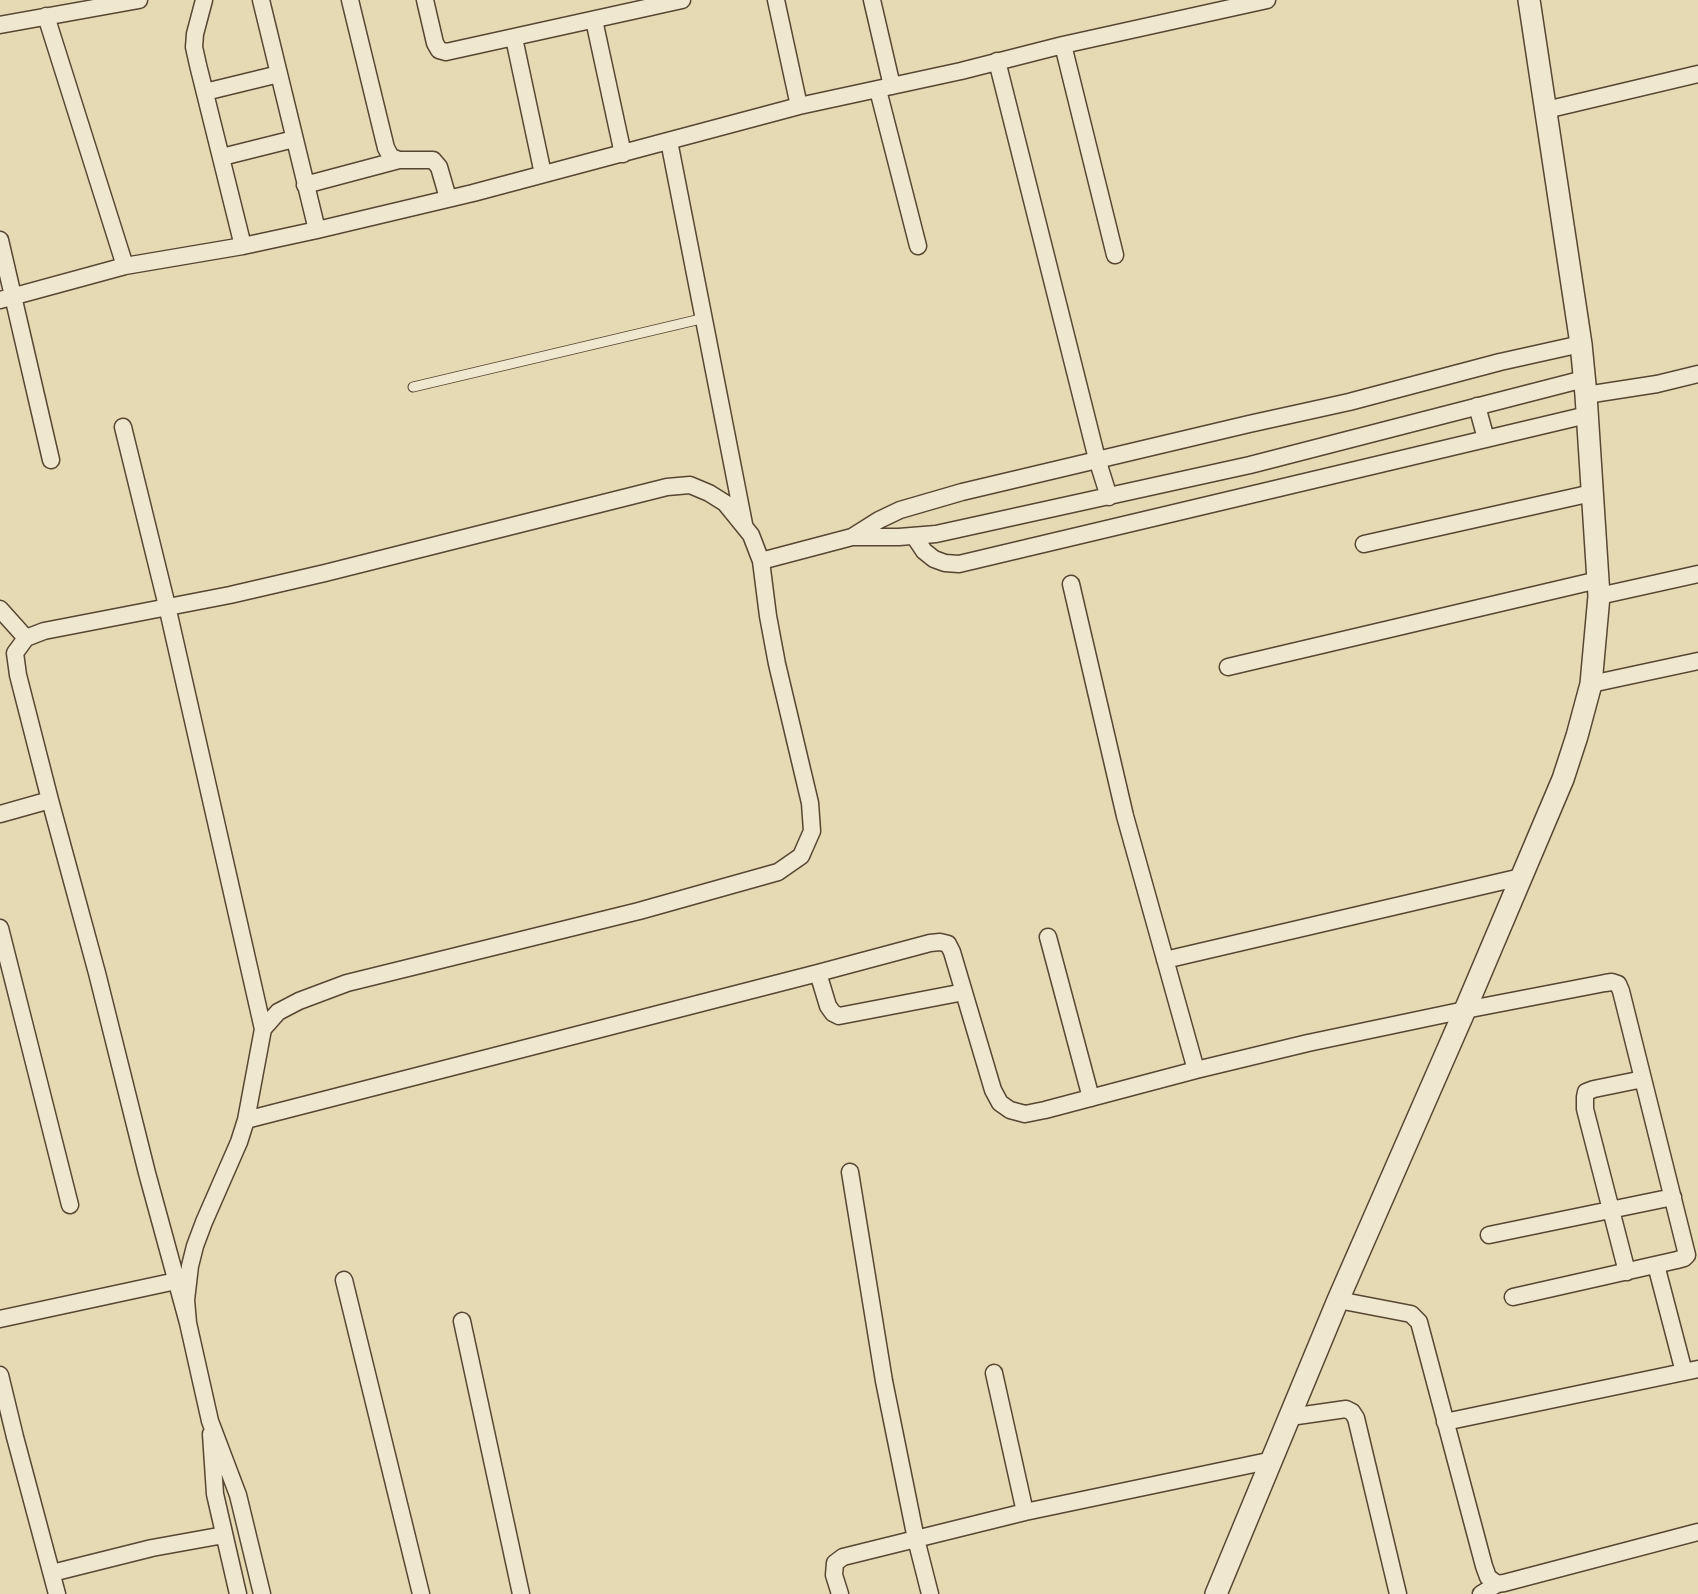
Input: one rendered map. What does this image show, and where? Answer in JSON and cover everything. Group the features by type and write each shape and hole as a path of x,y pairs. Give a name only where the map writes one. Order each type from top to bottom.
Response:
{"street":[{"path":"0,25 139,0"},
{"path":"204,0 195,34 194,46 243,246"},
{"path":"261,0 317,230"},
{"path":"350,0 382,138 391,156 399,160"},
{"path":"425,0 435,43 439,50 446,52 682,0"},
{"path":"776,0 799,106"},
{"path":"872,0 885,88 918,246"},
{"path":"6,298 126,266 243,246 317,230 473,193 799,106 1267,0"},
{"path":"1216,1594 1338,1300 1465,1010 1562,779 1577,736 1591,684 1598,588 1586,396 1581,344 1529,0"},
{"path":"46,16 126,266"},
{"path":"594,20 623,154"},
{"path":"514,38 543,174"},
{"path":"1064,45 1115,255"},
{"path":"997,61 1097,459 1109,497"},
{"path":"205,92 279,74"},
{"path":"1546,110 1698,74"},
{"path":"222,157 294,139"},
{"path":"669,141 744,524"},
{"path":"305,185 399,160 432,160 439,167 448,198"},
{"path":"0,240 6,298 51,460"},
{"path":"852,538 879,520 900,510 962,492 1097,459 1349,402 1500,362 1581,344"},
{"path":"761,561 852,538 936,534 1109,497 1250,465 1477,406 1586,396 1657,384 1698,374"},
{"path":"914,536 924,551 934,559 945,563 959,564 1486,439 1586,396"},
{"path":"1477,406 1486,439"},
{"path":"124,427 167,606 263,1030"},
{"path":"188,1323 186,1300 190,1266 204,1222 239,1142 246,1120 263,1030 278,1012 299,1001 347,984 639,911 778,872 801,856 812,831 810,803 777,664 768,616 761,561 751,535 744,524 725,503 709,492 690,485 667,487 324,573 44,631 26,638 15,653 18,674 50,800 188,1323 210,1421 238,1496 262,1594"},
{"path":"1364,544 1592,493"},
{"path":"1228,667 1598,588 1698,574"},
{"path":"1071,584 1124,816 1196,1070"},
{"path":"1,610 26,638"},
{"path":"1591,684 1698,661"},
{"path":"0,814 50,800"},
{"path":"1165,960 1521,877"},
{"path":"0,928 70,1205"},
{"path":"1048,937 1092,1098"},
{"path":"246,1120 930,943 940,942 948,944 952,952 993,1090 1000,1103 1010,1110 1025,1114 1308,1043 1612,982 1618,984 1621,991 1687,1255 1684,1258 1656,1265 1513,1297"},
{"path":"818,973 828,1006 833,1013 839,1016 964,992"},
{"path":"1626,1272 1585,1109 1584,1097 1586,1092 1594,1089 1643,1079"},
{"path":"850,1172 884,1381 916,1539 930,1594"},
{"path":"1489,1235 1673,1197"},
{"path":"1445,1422 1691,1370 1656,1265"},
{"path":"344,1280 421,1594"},
{"path":"0,1319 176,1281"},
{"path":"1338,1300 1411,1314 1419,1322 1484,1566 1488,1577 1497,1584"},
{"path":"462,1321 521,1594"},
{"path":"994,1373 1025,1512"},
{"path":"0,1374 57,1594"},
{"path":"1290,1416 1346,1409 1352,1412 1356,1418 1398,1594"},
{"path":"210,1421 214,1494 238,1594"},
{"path":"840,1594 834,1575 835,1563 843,1556 1025,1512 1273,1460"},
{"path":"1481,1594 1497,1584 1698,1532"},
{"path":"52,1573 152,1548 224,1535"}],"lane":[{"path":"413,387 705,318"}]}
